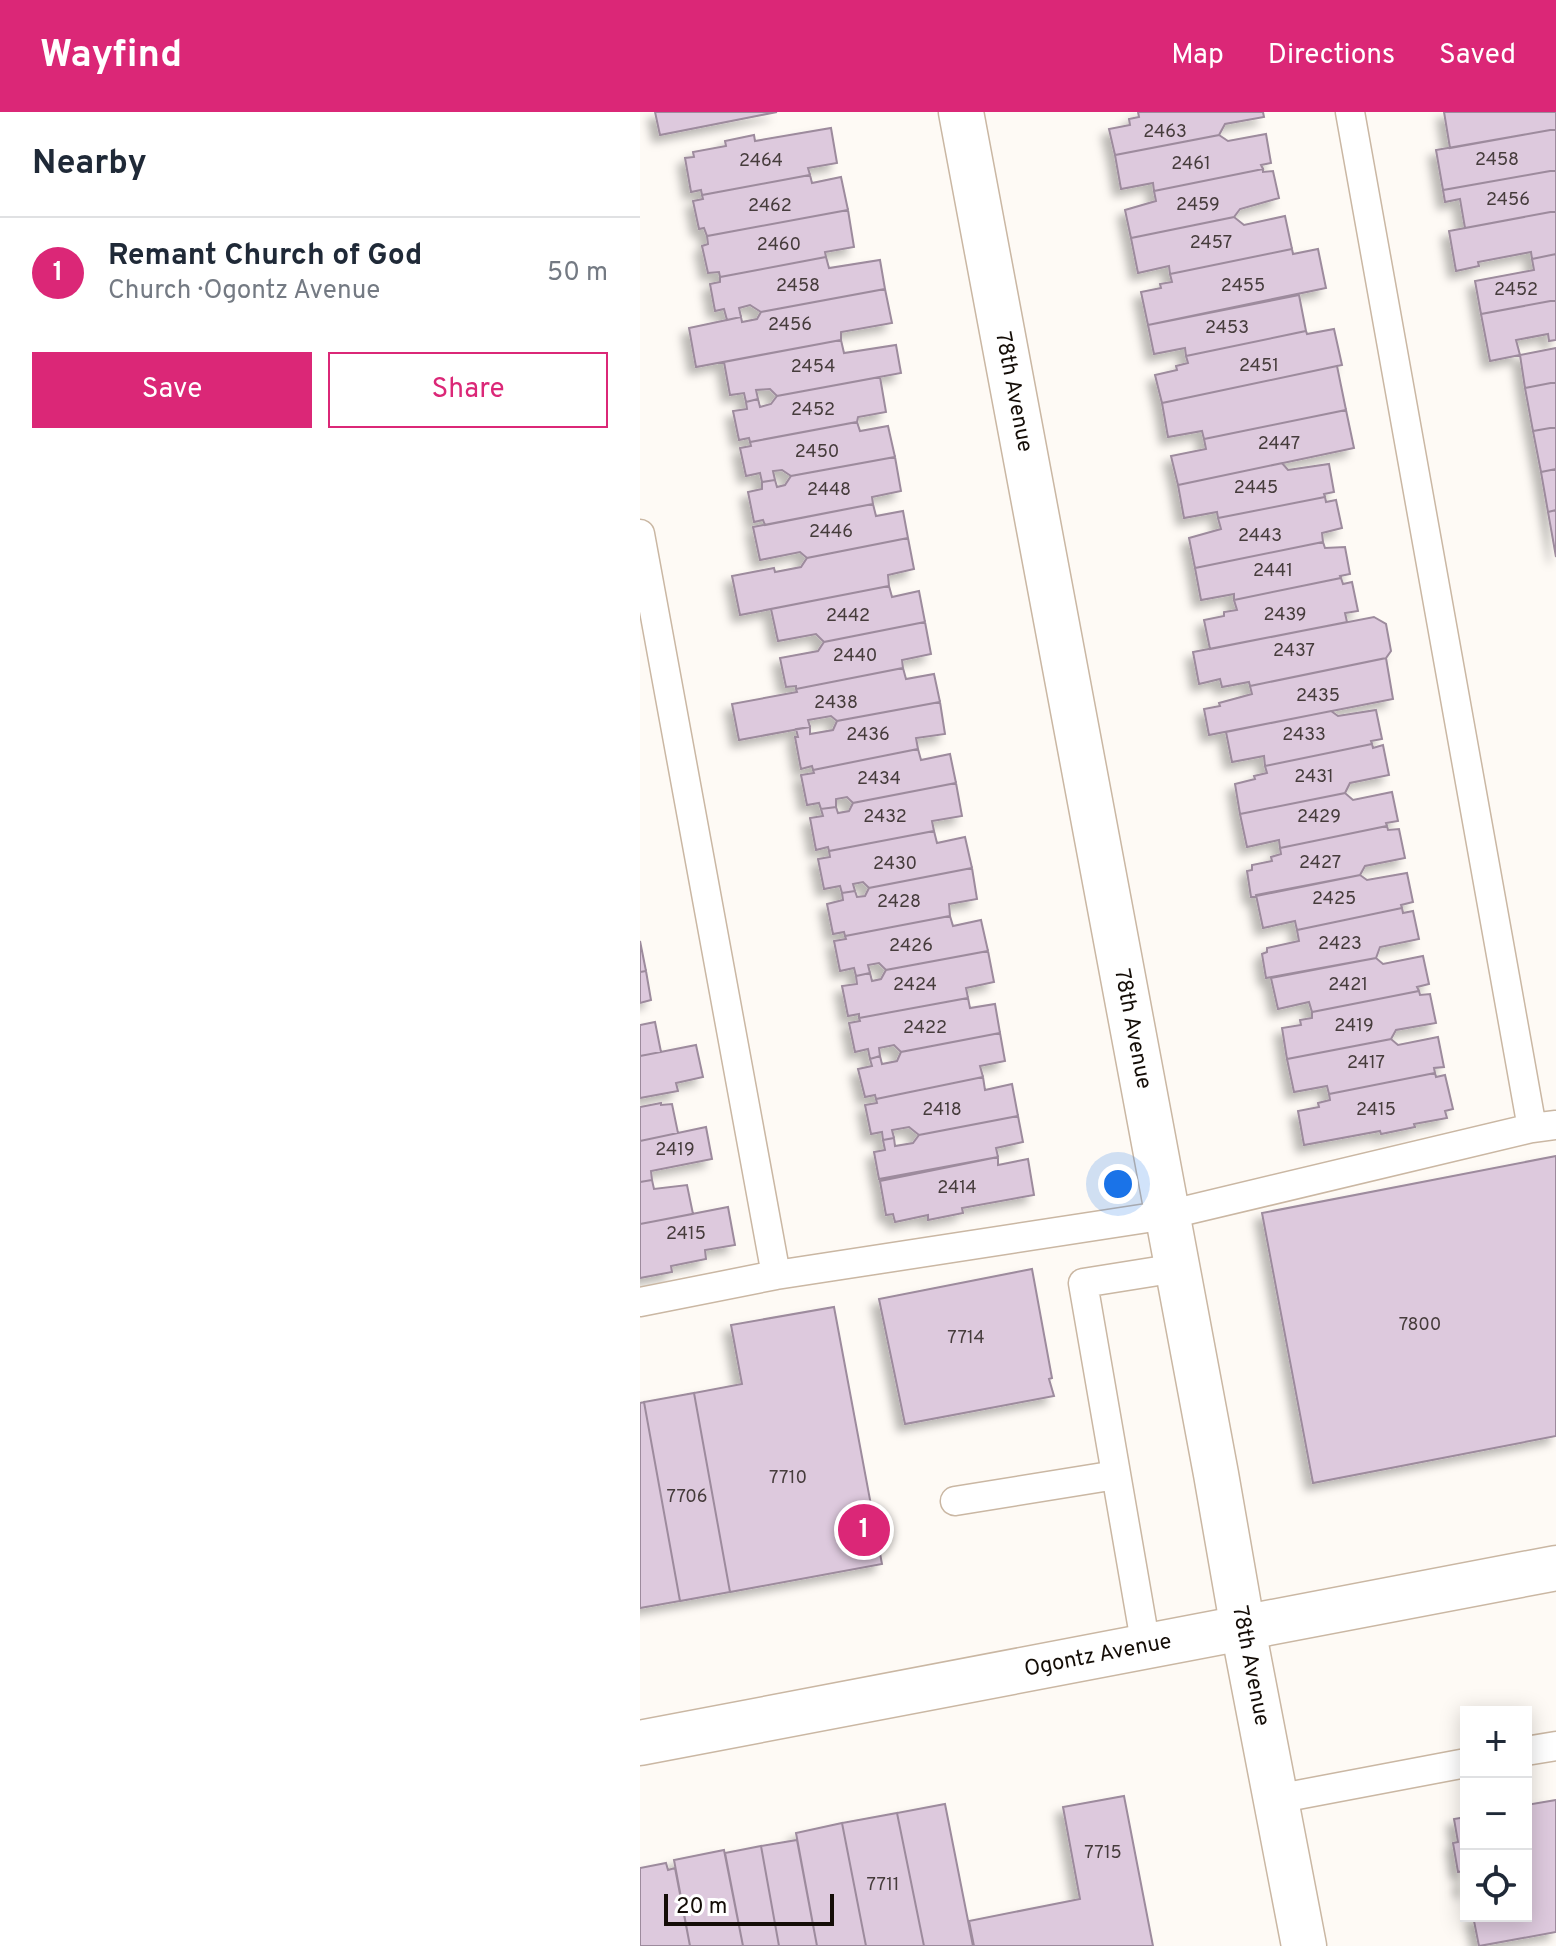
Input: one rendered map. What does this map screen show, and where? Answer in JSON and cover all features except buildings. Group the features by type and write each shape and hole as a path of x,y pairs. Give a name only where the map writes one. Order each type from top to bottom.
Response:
{"street":[{"name":"78th Avenue","path":"961,112 1304,1946"},
{"name":"Ogontz Avenue","path":"640,1743 1556,1568"}],"lane":[{"path":"640,1302 776,1275 1167,1215 1544,1126 1350,112"},
{"path":"640,534 776,1275"},
{"path":"1146,1647 1083,1283 1177,1268"},
{"path":"955,1501 1116,1475"},
{"path":"1532,1750 1556,1746"},
{"path":"1276,1799 1460,1764"}],"place":[{"name":"Remant Church of God","path":"864,1530"}]}
